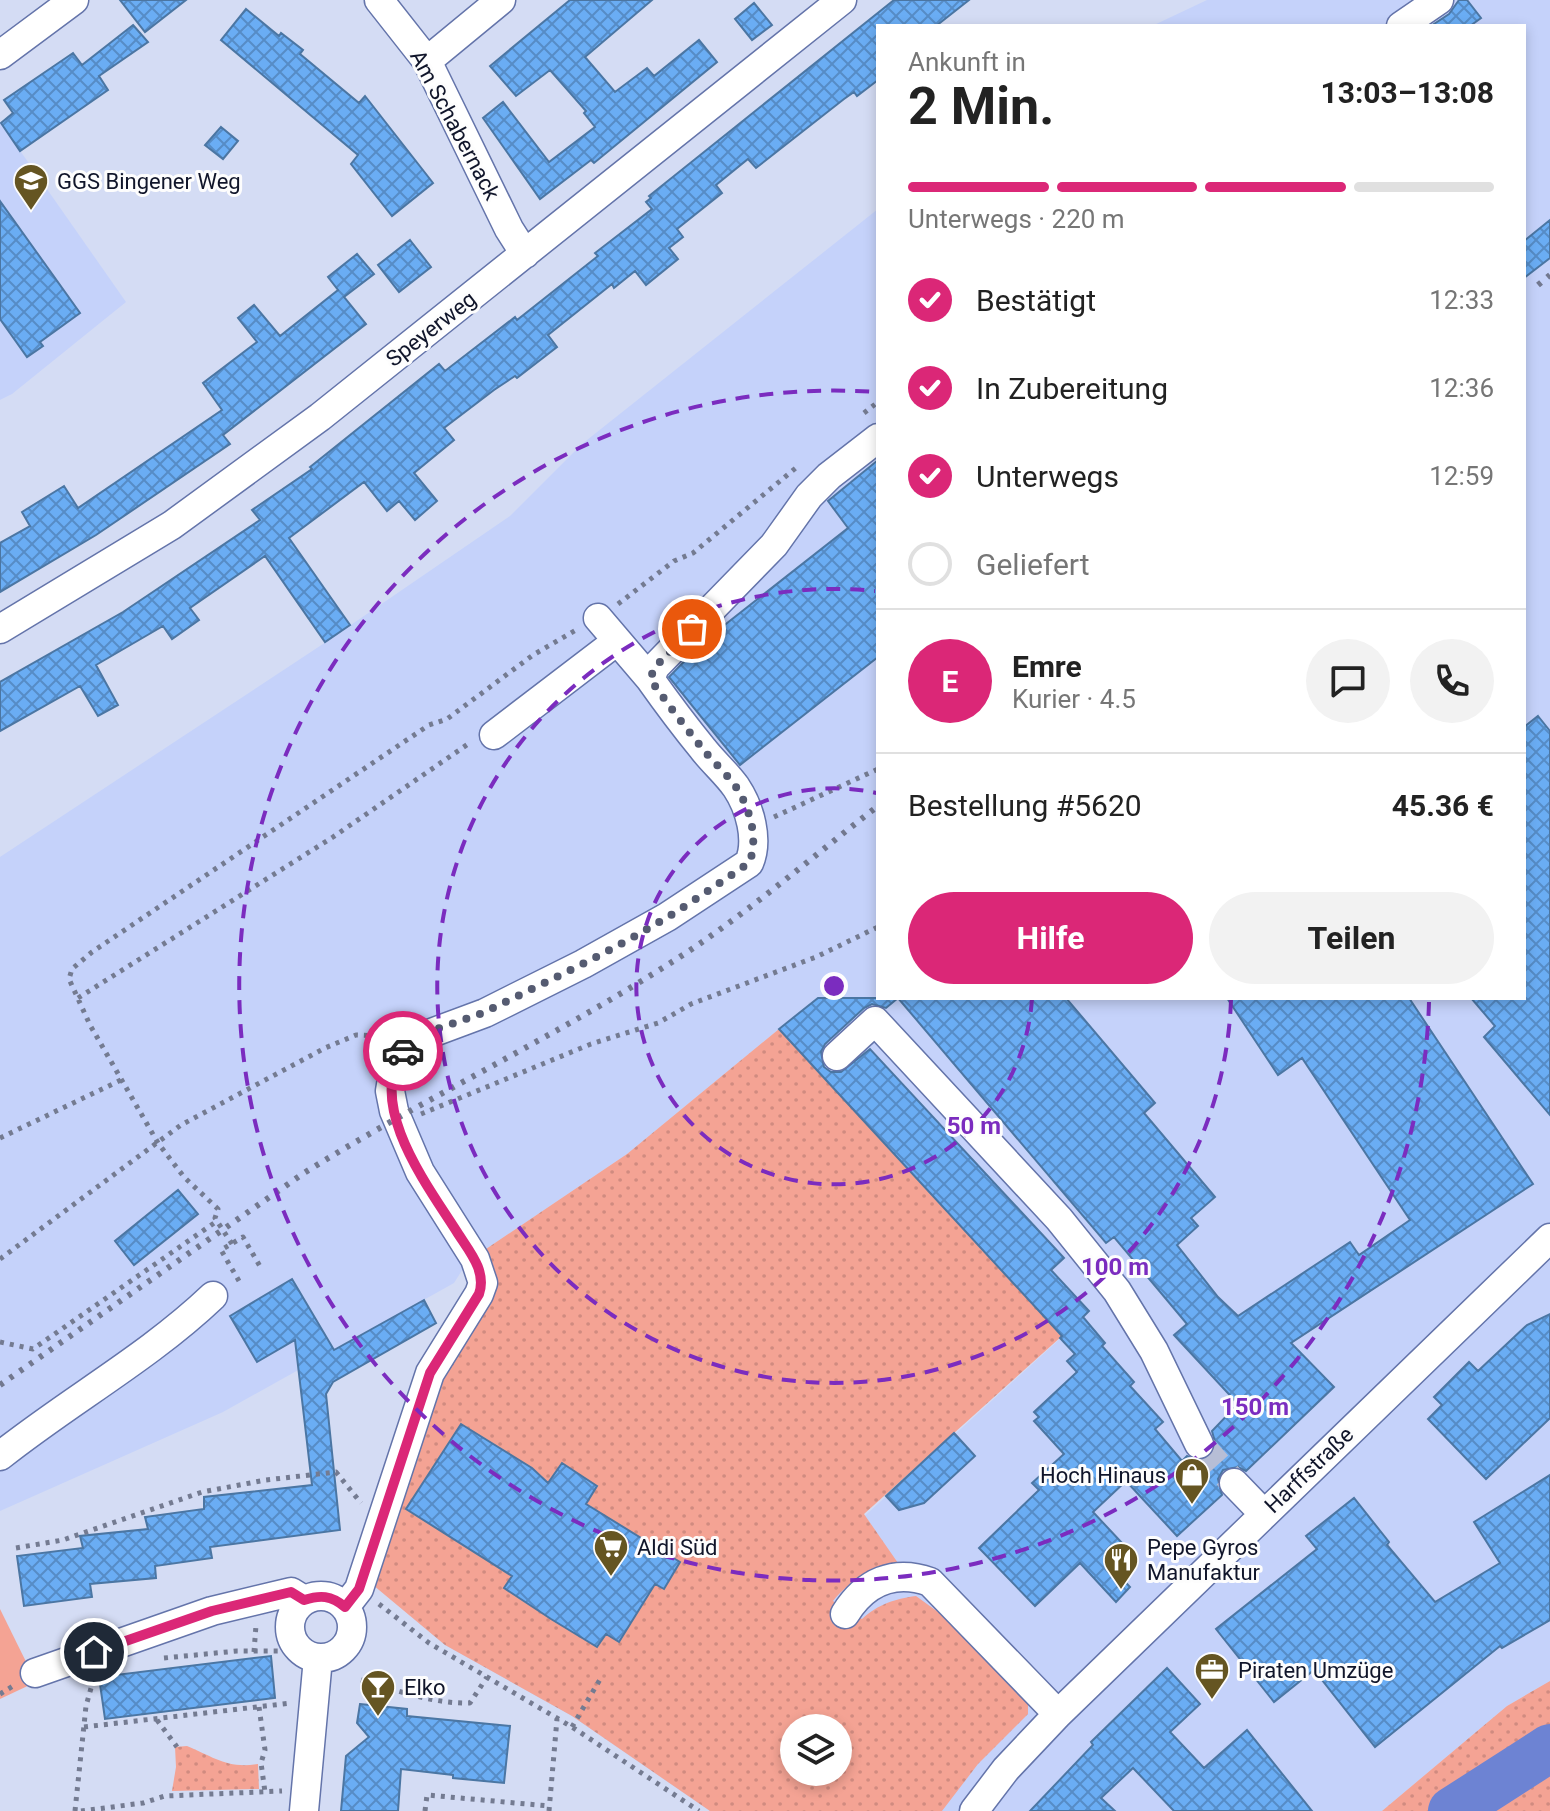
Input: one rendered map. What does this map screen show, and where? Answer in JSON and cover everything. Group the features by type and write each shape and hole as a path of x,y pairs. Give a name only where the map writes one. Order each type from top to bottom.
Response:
{"street":[{"path":"0,55 74,0"},
{"name":"Am Schabernack","path":"379,0 427,61 509,229 525,254"},
{"path":"427,61 501,0"},
{"name":"Speyerweg","path":"0,629 172,525 320,417 842,0"},
{"path":"1404,24 1439,0"},
{"path":"650,679 655,667 774,545 809,496 829,476 876,440"},
{"path":"352,1598 317,1596 304,1600 295,1611 290,1631 297,1646 307,1655 318,1658 331,1657 348,1643 353,1631 352,1598 380,1525 430,1373 483,1283 475,1259 420,1172 399,1126 390,1091 393,1073 408,1045 485,1013 583,964 667,917 749,863 754,852 751,827 735,786 598,618"},
{"path":"494,735 617,641"},
{"path":"837,1056 875,1021 1059,1219 1117,1291 1154,1351 1199,1444"},
{"name":"Harffstraße","path":"974,1811 1006,1769 1058,1714 1550,1238"},
{"path":"0,1456 36,1427 187,1321 213,1296"},
{"path":"1234,1483 1264,1514"},
{"path":"845,1614 861,1594 883,1579 915,1577 930,1582 1058,1714"},
{"path":"35,1673 212,1611 291,1592 304,1600"},
{"path":"296,1801 318,1658"}],"path":[{"path":"232,1244 215,1218 218,1209 184,1177 158,1143 121,1080 69,979 72,969 92,952 429,725 447,719 533,655 598,618 674,561 693,553 771,488"},
{"path":"78,998 333,837 482,734 494,735"},
{"path":"751,827 876,770"},
{"path":"399,1126 440,1104 591,1044 658,1023 691,1004 816,957 876,928"},
{"path":"0,1259 181,1125 243,1094 287,1067 356,1035 386,1036 408,1045"},
{"path":"0,1138 121,1080"},
{"path":"0,1342 33,1349 217,1221"},
{"path":"239,1281 221,1250 243,1237 261,1268"},
{"path":"16,1548 63,1540 202,1492 266,1480 336,1472 380,1525"},
{"path":"352,1598 572,1727 699,1811"},
{"path":"159,1659 237,1651 284,1651"},
{"path":"572,1727 602,1676"},
{"path":"95,1677 84,1727 78,1811 143,1803 165,1796 265,1792 296,1801"},
{"path":"361,1680 412,1695 470,1703 487,1677"},
{"path":"84,1727 296,1703"},
{"path":"259,1707 265,1750 261,1763 265,1792"},
{"path":"157,1719 177,1747"},
{"path":"425,1811 427,1795 549,1808 557,1719"}],"shaded area":[{"path":"1207,0 1550,0 1550,1681 1507,1706 1382,1811 988,1811 1017,1771 1072,1719 1053,1703 1002,1759 961,1811 901,1811 963,1710 949,1700 958,1684 704,1526 681,1563 586,1503 597,1486 562,1463 551,1482 460,1424 407,1509 513,1575 504,1589 515,1595 496,1626 515,1638 505,1656 755,1811 710,1811 572,1716 445,1645 381,1590 433,1380 448,1357 795,1579 1062,1337 779,1029 627,1154 486,1249 464,1267 454,1283 223,1412 0,1511 0,857 326,642 510,516 582,444 876,211 876,1000 1526,1000 1526,24 1156,24"},
{"name":"GGS Bingener Weg","path":"0,122 126,302 12,394 0,400"},
{"path":"779,1029 1062,1336 864,1514 898,1563 862,1576 833,1601 862,1619 887,1603 916,1596 945,1617 1028,1699 1028,1714 978,1764 942,1811 710,1811 572,1716 445,1645 367,1580 448,1357 497,1279 486,1249 627,1154"},
{"path":"0,1609 36,1682 0,1699"},
{"path":"1550,1681 1550,1811 1382,1811 1507,1706"},
{"path":"187,1746 229,1763 258,1764 259,1789 172,1791 175,1747"}],"building":[{"path":"120,0 186,0 145,32"},
{"path":"570,0 652,0 585,57 615,92 647,68 654,76 699,40 717,62 594,163 591,160 540,199 483,118 503,102 549,162 595,127 584,113 586,111 550,70 516,96 490,66"},
{"path":"894,0 969,0 939,24 876,24 876,82 857,96 854,92 844,99 756,168 748,159 716,185 722,193 677,229 683,237 669,248 678,259 646,285 635,271 614,288 612,284 548,335 557,347 444,428 454,440 414,473 437,501 415,520 399,501 387,511 364,482 289,538 350,625 325,642 265,556 190,608 199,620 172,639 163,626 96,665 118,705 98,716 80,686 0,731 0,682 123,612 260,520 252,510 312,469 310,467 439,364 445,371 515,317 517,320 598,256 595,253 652,209 646,202 651,198 649,196"},
{"path":"1459,0 1467,0 1481,18 1473,24 1434,24 1449,14"},
{"path":"754,3 772,25 752,40 735,19"},
{"path":"246,9 279,36 281,33 303,50 300,54 359,103 365,96 433,183 392,216 351,164 358,155 221,40"},
{"path":"133,25 148,42 99,76 108,90 20,151 1,123 13,113 4,100 73,53 82,65"},
{"path":"221,127 238,141 223,159 205,145"},
{"path":"0,201 80,313 40,342 43,346 27,357 0,319"},
{"path":"1550,220 1550,258 1526,276 1526,239"},
{"path":"410,240 431,267 399,292 378,265"},
{"path":"357,254 374,274 344,297 366,324 223,435 230,444 96,535 0,592 0,543 30,526 22,512 64,486 78,508 222,410 203,383 257,342 238,318 254,305 280,336 338,290 328,277"},
{"path":"876,462 876,659 740,765 669,677 703,642 848,528 828,501"},
{"path":"1538,716 1550,731 1550,1115 1484,1037 1495,1026 1473,1000 1526,1000 1526,725"},
{"path":"818,998 896,1000 886,1008 872,1004 864,1008 825,1044 821,1052 824,1067 831,1072 841,1072 870,1049 1064,1258 1051,1270 1089,1311 1083,1317 1105,1343 1102,1346 1134,1382 1130,1386 1163,1422 1155,1429 1182,1461 1187,1456 1197,1461 1207,1459 1216,1446 1212,1431 1238,1404 1174,1335 1187,1324 1114,1237 1106,1243 900,1000 1068,1000 1155,1103 1144,1113 1215,1197 1191,1218 1198,1226 1177,1245 1218,1297 1238,1316 1350,1242 1359,1255 1410,1220 1302,1058 1278,1075 1228,1000 1410,1000 1533,1184 1291,1343 1334,1387 1246,1471 1238,1467 1223,1470 1218,1479 1222,1495 1177,1536 1126,1481 1093,1512 1122,1543 1104,1559 1130,1587 1116,1602 1080,1563 1035,1606 979,1548 1039,1490 1032,1483 1064,1454 1034,1421 1039,1417 1034,1412 1077,1372 1067,1361 1075,1354 1060,1338 1062,1336 779,1029"},
{"path":"178,1190 198,1214 134,1265 115,1241"},
{"path":"292,1279 334,1350 424,1300 436,1323 333,1382 326,1394 340,1530 210,1547 212,1558 155,1566 156,1578 90,1584 92,1597 24,1606 17,1556 83,1548 80,1536 148,1529 145,1517 204,1509 204,1497 312,1485 295,1340 257,1362 230,1316"},
{"path":"1550,1314 1550,1418 1486,1479 1428,1419 1442,1405 1434,1397 1469,1362 1478,1371 1527,1325"},
{"path":"461,1424 532,1468 548,1483 562,1463 597,1486 586,1504 680,1562 664,1589 655,1584 619,1642 606,1634 597,1647 551,1619 504,1588 512,1576 406,1509"},
{"path":"954,1433 975,1456 924,1503 899,1510 886,1496"},
{"path":"1550,1475 1550,1620 1502,1648 1500,1646 1375,1747 1314,1670 1274,1702 1216,1629 1317,1549 1306,1536 1354,1498 1389,1542 1387,1545 1435,1602 1500,1563 1474,1522"},
{"path":"271,1656 275,1698 105,1719 99,1677"},
{"path":"1167,1668 1200,1704 1170,1732 1204,1768 1247,1730 1312,1811 1174,1811 1133,1768 1101,1798 1115,1811 1030,1811 1093,1745 1091,1742"},
{"path":"360,1704 407,1709 407,1716 510,1726 504,1783 401,1769 398,1811 341,1811 346,1756 369,1737 357,1723"}],"waterway":[{"path":"1452,1811 1550,1748"}],"tunnel":[{"path":"1199,1444 1234,1483"}],"railway":[{"path":"1538,285 1550,275"},
{"path":"0,1385 304,1173 575,1020 692,949 747,910 876,808"}],"way so far":[{"path":"403,1051 426,1035 485,1013 583,964 667,917 749,863 754,852 753,837 749,816 735,786 703,750 650,679 655,667 692,629"}],"place":[{"name":"GGS Bingener Weg","path":"31,212"},
{"name":"Hoch Hinaus","path":"1192,1506"},
{"name":"Aldi Süd","path":"611,1578"},
{"name":"Pepe Gyros Manufaktur","path":"1121,1591"},
{"name":"Piraten Umzüge","path":"1212,1701"},
{"name":"Elko","path":"378,1718"}],"route":[{"path":"94,1652 212,1611 291,1592 304,1600 317,1596 329,1597 345,1607 359,1589 430,1373 483,1283 475,1259 412,1158 397,1120 390,1091 393,1073 403,1051"}]}
